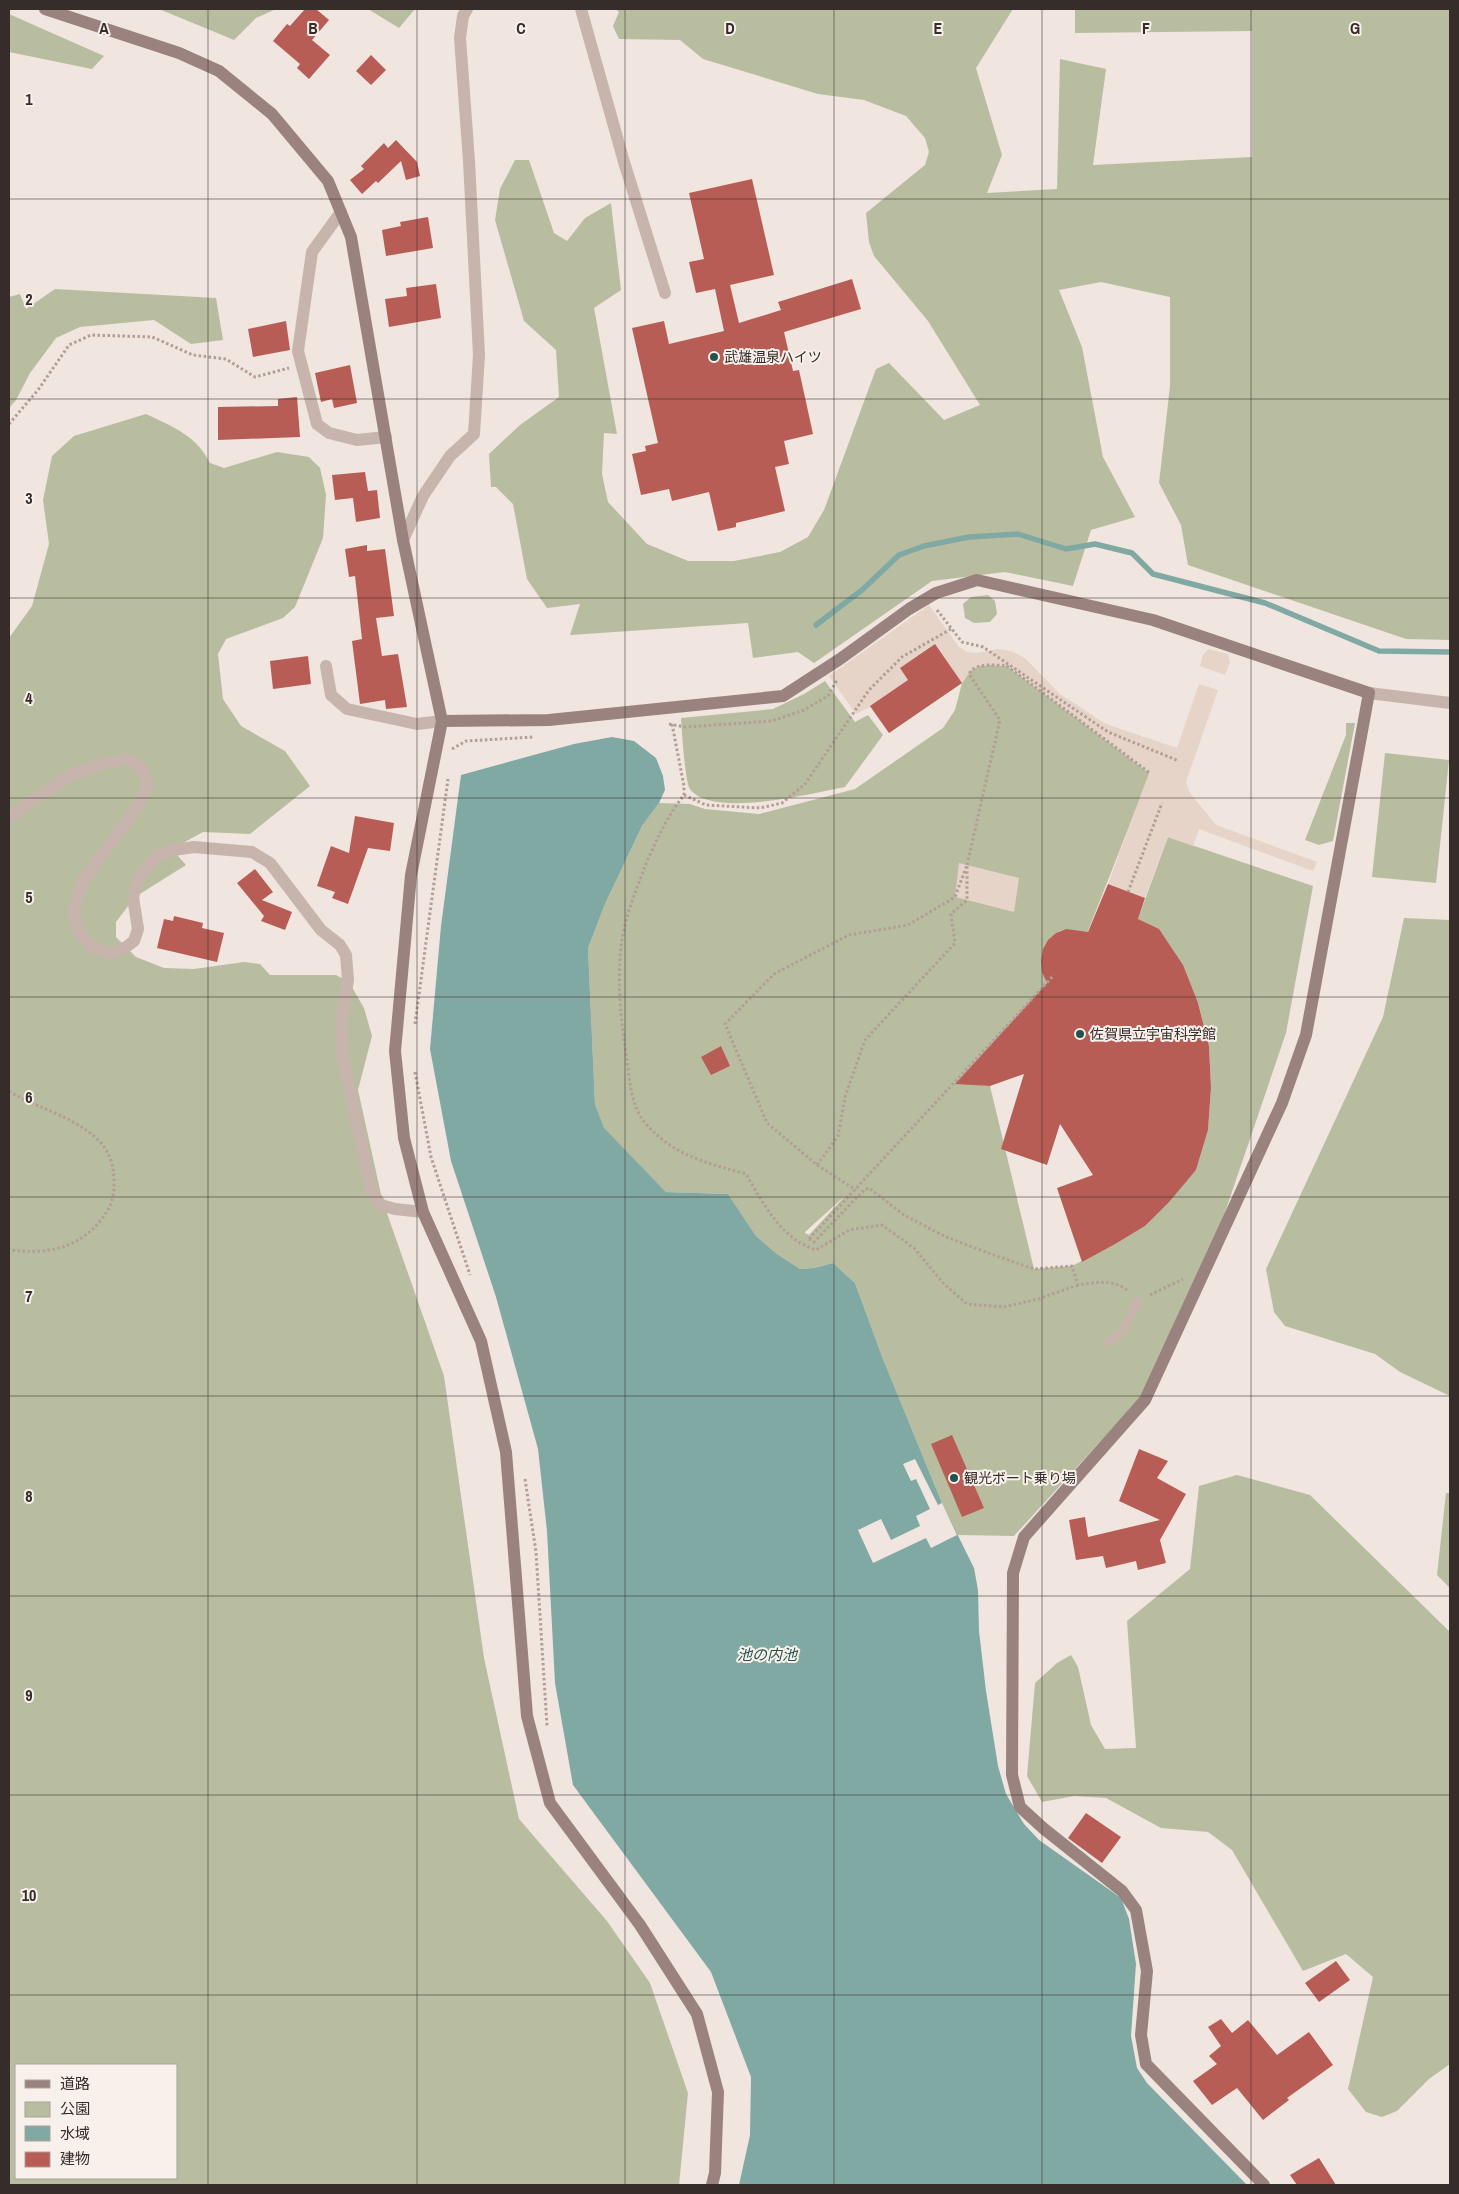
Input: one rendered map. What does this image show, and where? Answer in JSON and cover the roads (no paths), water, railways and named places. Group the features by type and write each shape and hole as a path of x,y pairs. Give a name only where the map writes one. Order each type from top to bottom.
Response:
{"street":[{"path":"45,9 179,53 219,72 272,114 328,181 351,237 404,540 442,721 411,875 395,1051 404,1138 423,1212 481,1341 506,1452 527,1716 550,1803 640,1925 697,2014 718,2092 715,2173 712,2185"},
{"path":"404,540 423,496 450,456 474,434 479,355 469,161 460,38 463,16 467,9"},
{"path":"581,9 624,162 665,293"},
{"path":"341,212 312,252 298,352 317,424 329,434 357,440 386,437"},
{"path":"326,666 331,695 347,709 417,724 442,721 549,720 670,709 695,703 783,696 840,659 909,609 936,593 977,580 1153,620 1369,693 1450,703"},
{"path":"1264,2185 1146,2064 1141,2035 1147,1971 1136,1910 1122,1891 1043,1828 1020,1807 1012,1774 1013,1573 1024,1537 1146,1400 1282,1103 1306,1035 1369,693"},
{"path":"9,817 71,775 102,764 126,759 139,765 145,776 146,788 139,804 83,880 72,913 80,934 91,946 108,953 122,950 134,941 138,929 133,897 138,877 152,861 168,851 194,847 252,852 270,863 321,930 340,945 346,955 348,980 341,1022 343,1057 371,1190 380,1205 395,1209 423,1212"}],"lane":[{"path":"1110,1342 1123,1330 1138,1301"}],"water":[{"name":"池の内池","path":"612,737 634,741 656,758 663,776 665,790 659,803 642,826 605,904 588,948 595,1104 604,1128 666,1192 728,1194 756,1236 777,1254 800,1269 814,1268 833,1263 855,1283 883,1359 942,1503 974,1568 978,1590 979,1631 986,1691 998,1766 1006,1794 1024,1824 1039,1840 1121,1898 1129,1919 1136,1964 1131,2036 1137,2068 1147,2083 1247,2185 739,2185 750,2135 751,2077 711,1972 573,1785 555,1683 547,1531 538,1449 496,1297 451,1161 430,1049 441,926 461,775 574,744"}],"waterway":[{"path":"816,625 862,590 899,555 924,546 969,537 1018,534 1066,549 1095,544 1132,553 1153,574 1265,603 1379,651 1450,652"}],"place":[{"name":"武雄温泉ハイツ","path":"714,357"},
{"name":"佐賀県立宇宙科学館","path":"1080,1034"},
{"name":"観光ボート乗り場","path":"954,1478"}]}
